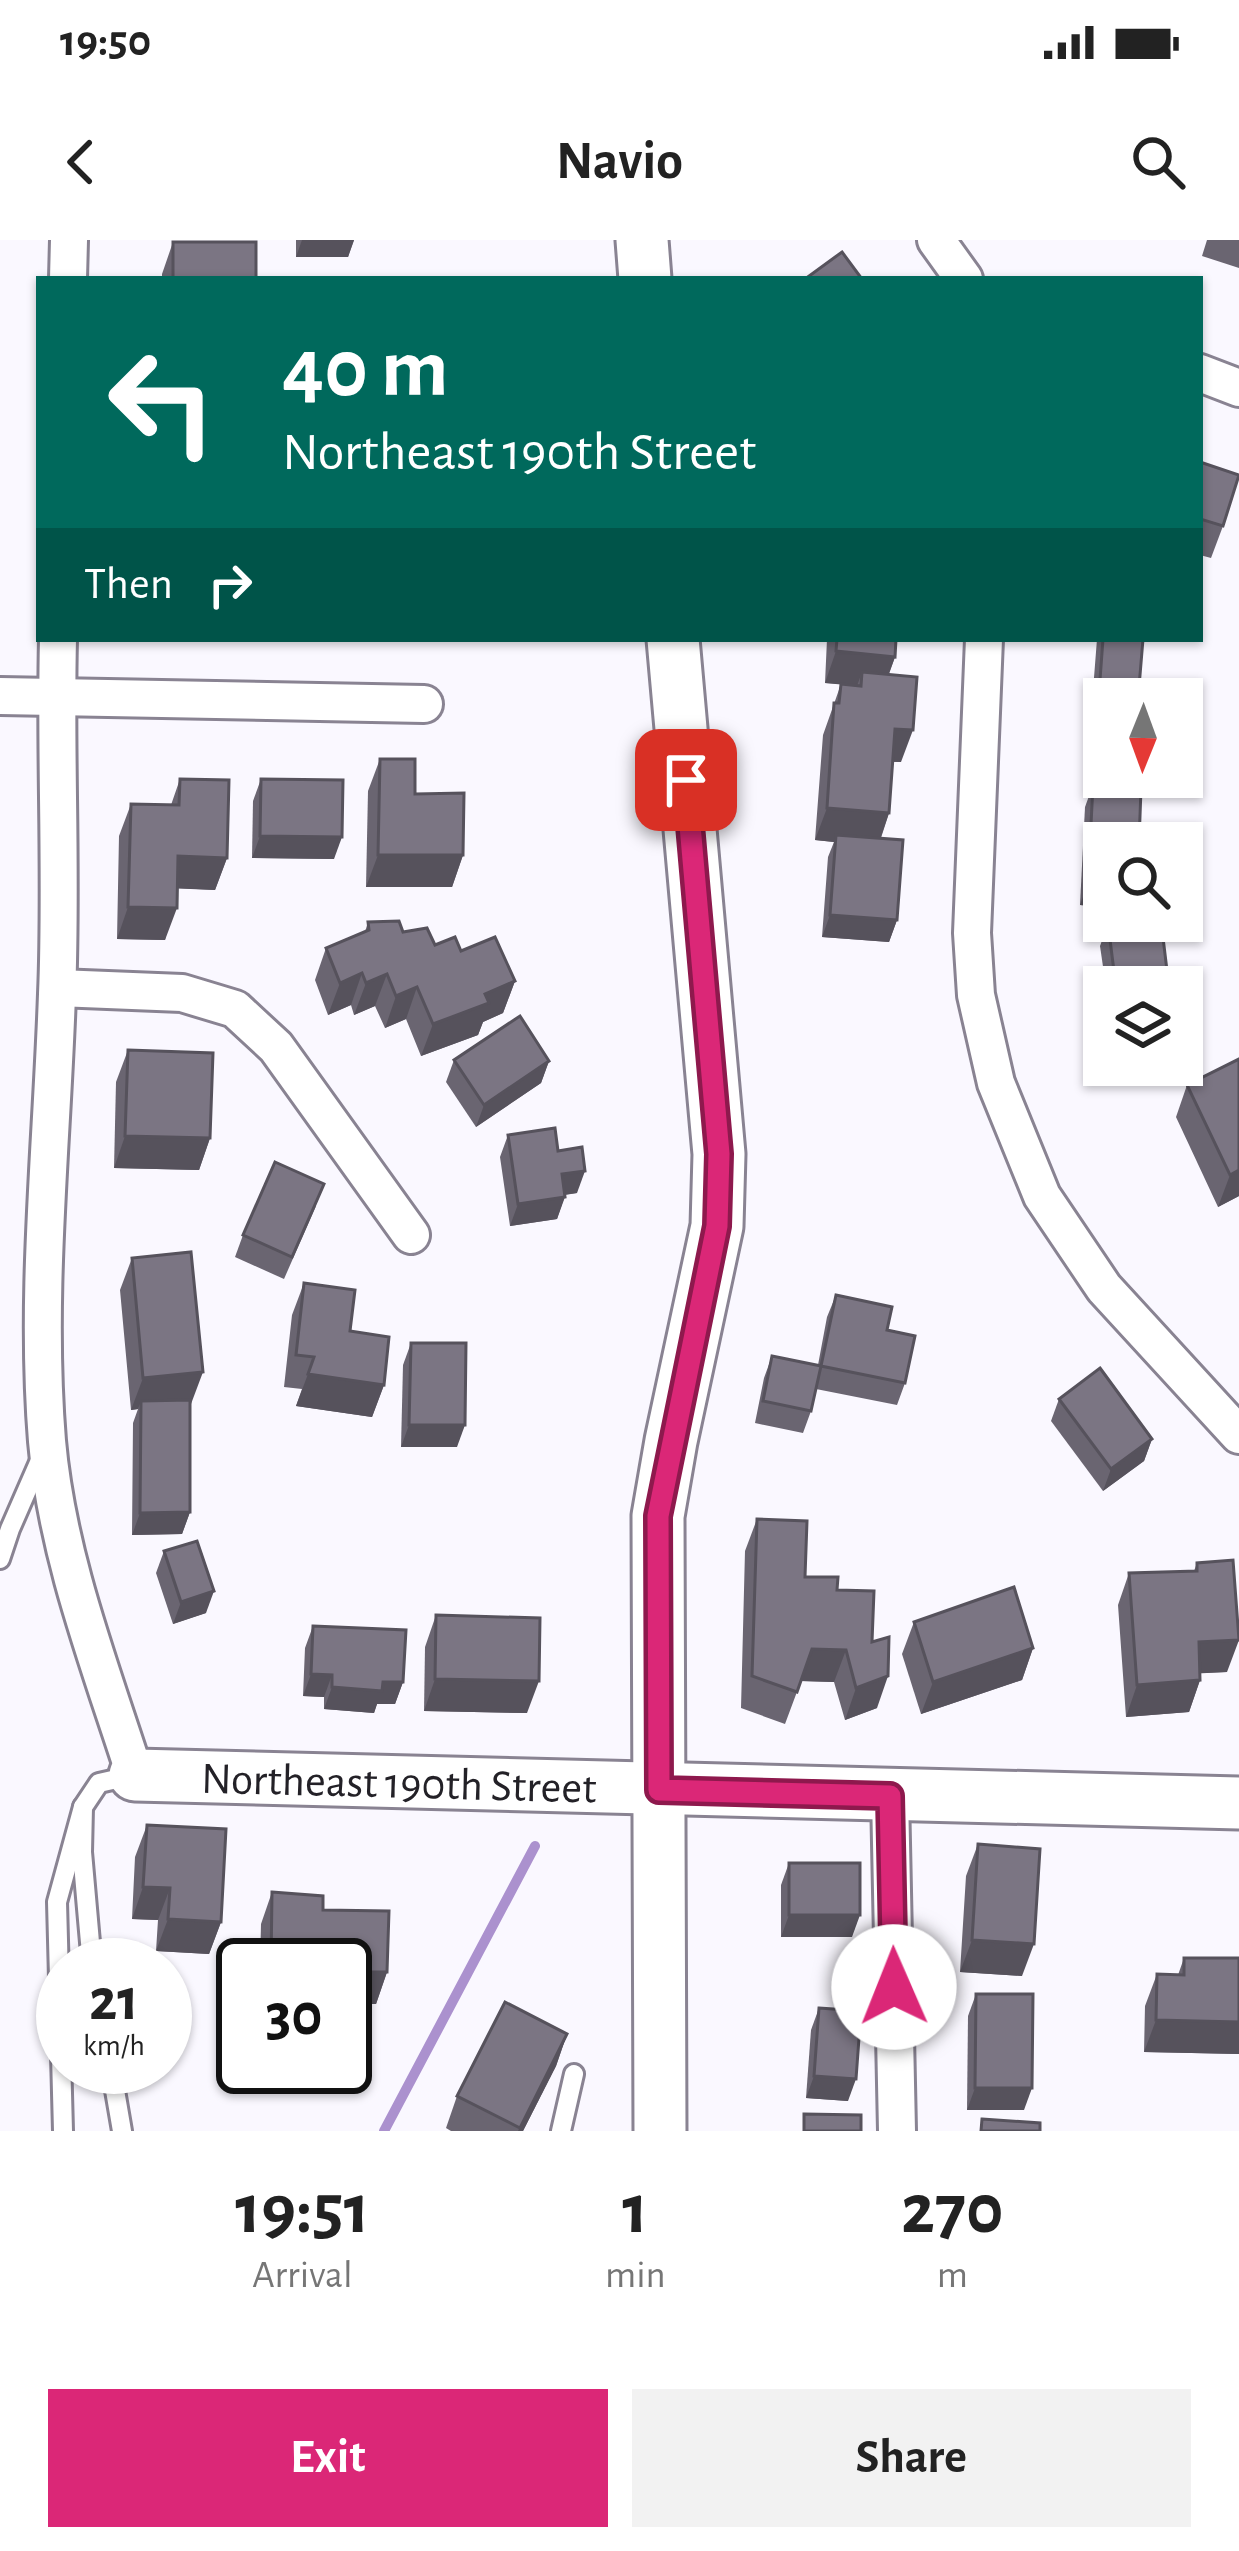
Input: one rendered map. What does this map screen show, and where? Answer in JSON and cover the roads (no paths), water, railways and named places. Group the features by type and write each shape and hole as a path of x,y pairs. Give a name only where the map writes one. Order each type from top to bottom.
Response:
{"main road":[{"path":"642,240 645,276"},
{"path":"660,2131 658,1516 717,1226 719,1154 673,642"},
{"name":"Northeast 190th Street","path":"135,1775 1239,1803"}],"street":[{"path":"68,276 69,240"},
{"path":"936,240 962,276"},
{"path":"1203,374 1239,388"},
{"path":"58,642 58,988 44,1288 47,1442 70,1569 135,1775"},
{"path":"984,642 972,933 976,995 996,1083 1042,1196 1104,1288 1239,1435"},
{"path":"0,696 424,704"},
{"path":"58,988 182,993 235,1009 276,1047 411,1235"},
{"path":"890,1796 897,2131"}],"lane":[{"path":"0,1559 47,1442"},
{"path":"63,2131 57,1902 83,1807 99,1784 135,1775"},
{"path":"83,1807 90,1938"},
{"path":"561,2131 574,2074"},
{"path":"116,2094 122,2131"}],"waterway":[{"path":"384,2131 535,1846"}]}
